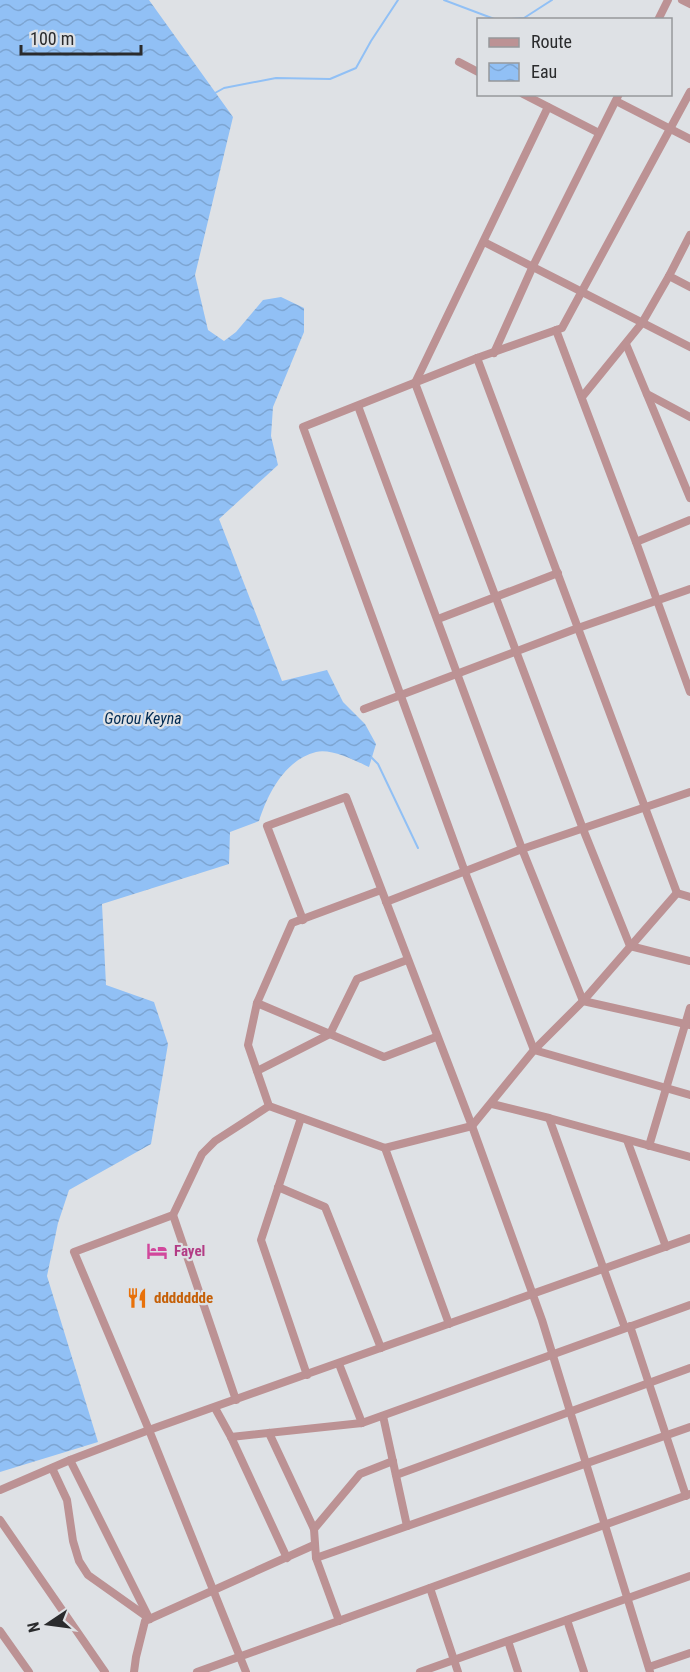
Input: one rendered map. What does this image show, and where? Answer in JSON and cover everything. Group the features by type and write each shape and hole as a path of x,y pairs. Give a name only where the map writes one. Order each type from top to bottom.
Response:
{"street":[{"path":"659,18 668,0"},
{"path":"682,0 690,4"},
{"path":"459,62 477,71"},
{"path":"534,1050 465,872 303,427 477,358 562,328 690,92"},
{"path":"526,96 599,134"},
{"path":"494,353 533,266 618,98 690,139"},
{"path":"548,107 415,383 583,829 630,946"},
{"path":"582,397 642,323 690,235"},
{"path":"484,242 690,347"},
{"path":"669,276 690,286"},
{"path":"556,330 690,692"},
{"path":"626,344 690,498"},
{"path":"477,358 677,893"},
{"path":"647,394 690,417"},
{"path":"358,406 522,849 583,1000"},
{"path":"636,542 690,520"},
{"path":"438,619 558,573"},
{"path":"364,709 578,628 690,589"},
{"path":"386,902 522,849 690,792"},
{"path":"303,920 267,826 346,797 472,1126 553,1354 650,1669 690,1653"},
{"path":"269,1106 248,1045 257,1003 292,923 381,890"},
{"path":"677,893 690,897"},
{"path":"269,1106 385,1148 472,1126 534,1050 583,1000 677,893"},
{"path":"630,946 690,961"},
{"path":"257,1071 330,1034 357,979 407,960"},
{"path":"583,1000 688,1024"},
{"path":"257,1003 384,1057 436,1037"},
{"path":"649,1146 688,1024 690,1008"},
{"path":"534,1050 690,1095"},
{"path":"492,1104 690,1157"},
{"path":"246,1672 149,1430 74,1252 173,1215 202,1154 215,1141 269,1106"},
{"path":"301,1118 261,1240 307,1375"},
{"path":"197,1672 688,1495 649,1383 604,1269 549,1118"},
{"path":"627,1140 666,1247"},
{"path":"385,1148 449,1324"},
{"path":"278,1187 324,1207 381,1348"},
{"path":"173,1215 236,1400"},
{"path":"0,1490 149,1430 690,1238"},
{"path":"231,1437 362,1423 690,1305"},
{"path":"339,1364 362,1423"},
{"path":"396,1475 690,1368"},
{"path":"214,1408 231,1437 287,1558"},
{"path":"383,1416 407,1526"},
{"path":"316,1558 690,1427"},
{"path":"269,1433 314,1529 316,1558 339,1621"},
{"path":"70,1460 150,1619"},
{"path":"314,1529 360,1474 393,1461"},
{"path":"52,1468 66,1500 79,1561 88,1575 150,1619"},
{"path":"0,1520 105,1672"},
{"path":"134,1672 145,1621 314,1545"},
{"path":"420,1672 690,1576"},
{"path":"430,1588 458,1672"},
{"path":"567,1620 584,1672"},
{"path":"0,1631 29,1672"},
{"path":"508,1641 518,1672"}],"water":[{"name":"Gorou Keyna","path":"0,0 149,0 233,117 195,275 208,330 224,341 236,332 263,300 281,297 304,308 304,332 273,407 271,436 278,465 219,519 282,681 327,670 343,702 365,724 376,744 369,767 343,756 322,751 295,762 279,779 267,800 259,821 230,832 229,864 102,904 106,985 154,1002 168,1044 151,1144 69,1190 58,1223 47,1276 98,1442 0,1472"}],"waterway":[{"path":"215,93 224,88 276,78 330,79 356,68 398,0"},
{"path":"444,0 492,18"},
{"path":"524,18 552,0"},
{"path":"371,757 378,764 418,848"}],"place":[{"name":"Fayel","path":"157,1251"},
{"name":"ddddddde","path":"137,1298"}]}
